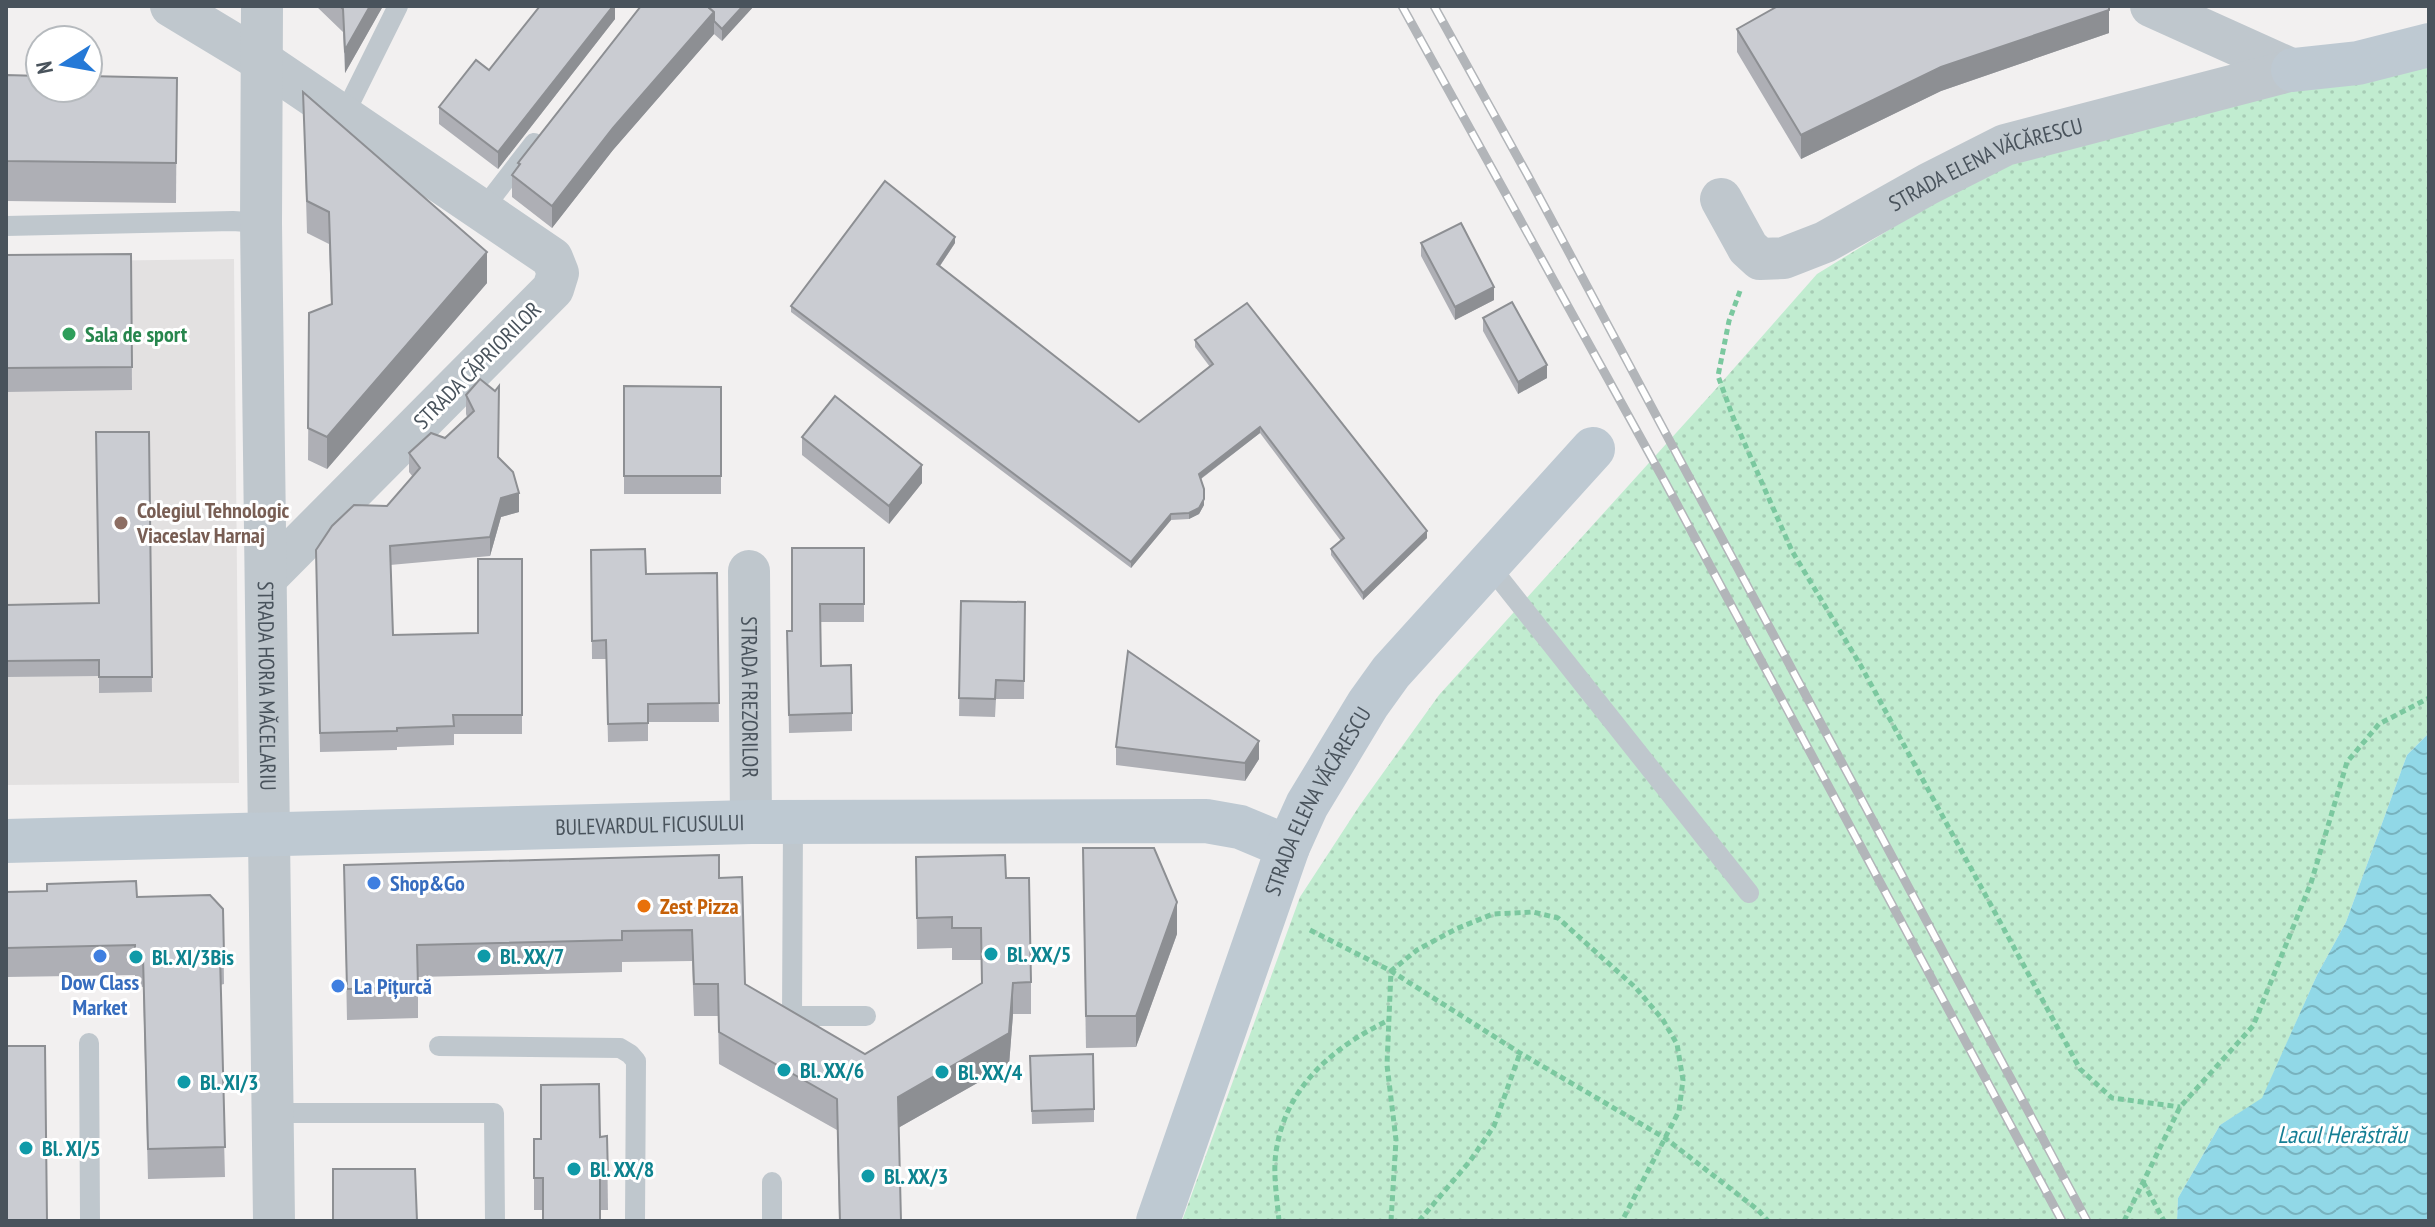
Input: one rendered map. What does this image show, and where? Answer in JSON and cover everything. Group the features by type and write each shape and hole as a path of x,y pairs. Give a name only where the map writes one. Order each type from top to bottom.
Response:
{"street":[{"name":"STRADA CĂPRIORILOR","path":"171,6 262,61 483,209 552,258 558,273 553,289 267,577"},
{"name":"STRADA HORIA MĂCELARIU","path":"262,6 261,223 274,1221"},
{"path":"2151,6 2293,70 2358,63 2429,45"},
{"name":"STRADA ELENA VĂCĂRESCU","path":"1760,259 1784,258 1825,242 2005,145 2293,70"},
{"path":"1721,199 1748,248 1760,259"},
{"name":"STRADA ELENA VĂCĂRESCU","path":"1158,1221 1288,847 1307,805 1391,672 1593,449"},
{"name":"STRADA FREZORILOR","path":"749,571 772,822"},
{"name":"BULEVARDUL FICUSULUI","path":"6,841 772,822 1206,821 1240,827 1288,847"}],"lane":[{"path":"344,115 398,6"},
{"path":"483,209 548,125"},
{"path":"6,226 261,223"},
{"path":"1488,564 1749,893"},
{"path":"772,822 792,1016 866,1016"},
{"path":"89,1043 90,1221"},
{"path":"439,1046 620,1048 630,1054 636,1061 635,1221"},
{"path":"272,1113 494,1113 495,1221"},
{"path":"772,1182 772,1221"}],"path":[{"path":"1760,259 1738,295 1729,321 1718,376 1792,551 1868,678 2080,1069 2112,1098 2180,1107"},
{"path":"2124,1221 2180,1107 2253,1026 2311,883 2347,762 2379,724 2429,698"},
{"path":"1391,1221 1396,1140 1387,1065 1391,971 1417,950 1456,929 1493,914 1533,912 1558,918 1636,988 1663,1020 1677,1044 1683,1080 1679,1111 1622,1221"},
{"path":"1310,930 1391,971 1520,1053 1665,1138 1768,1221"},
{"path":"1279,1221 1275,1184 1277,1147 1289,1105 1309,1076 1337,1050 1387,1021"},
{"path":"1419,1221 1470,1161 1494,1126 1520,1053"},
{"path":"2143,1182 2164,1221"}],"shaded area":[{"name":"Colegiul Tehnologic Viaceslav Harnaj","path":"234,259 239,783 6,785 6,262"}],"green space":[{"path":"2429,44 2429,733 2407,755 2346,922 2317,975 2262,1099 2220,1125 2178,1198 2177,1221 1182,1221 1300,897 1360,805 1439,695 1817,274 1998,163"}],"water":[{"name":"Lacul Herăstrău","path":"2429,733 2429,1221 2177,1221 2178,1198 2220,1125 2262,1098 2317,975 2346,922 2407,755"}],"building":[{"path":"340,6 370,6 345,50 343,9"},
{"path":"540,6 613,6 498,152 439,107 476,60 489,70"},
{"path":"641,6 707,6 714,12 613,128 552,206 512,175 518,163"},
{"path":"707,6 743,6 722,29 714,21 714,12"},
{"path":"1778,6 2109,6 2109,10 1941,67 1801,135 1737,29"},
{"path":"6,75 24,76 24,104 104,104 104,76 177,78 176,163 6,161"},
{"path":"303,92 487,252 327,437 308,428 309,313 332,304 329,212 307,201"},
{"path":"885,181 955,237 937,264 1139,422 1213,364 1195,340 1247,303 1427,531 1363,593 1331,549 1344,538 1260,427 1199,474 1204,499 1199,508 1189,513 1171,514 1131,562 791,306"},
{"path":"1461,223 1494,287 1455,307 1421,243"},
{"name":"Sala de sport","path":"131,254 132,367 6,368 6,255"},
{"path":"1512,302 1547,365 1518,382 1483,318"},
{"path":"480,379 495,391 499,386 498,457 513,472 519,493 501,498 490,537 390,546 393,635 478,633 478,559 522,559 522,715 453,715 454,726 320,733 316,550 332,526 354,505 387,506 420,468 409,453 431,433 445,438 474,411 466,395"},
{"path":"624,386 721,387 721,476 624,476"},
{"path":"835,396 922,465 889,506 802,437"},
{"path":"96,432 149,432 152,677 99,677 99,660 6,661 6,605 99,603"},
{"path":"792,548 864,548 864,604 820,604 821,666 851,665 852,713 789,715 787,631 792,631"},
{"path":"645,549 646,574 717,573 719,703 648,704 648,723 608,724 606,640 592,641 591,550"},
{"path":"961,601 1025,602 1024,681 996,680 995,699 959,698"},
{"path":"1128,651 1259,741 1245,763 1116,747"},
{"path":"1083,848 1154,848 1177,902 1136,1016 1086,1016"},
{"path":"719,855 719,878 742,877 745,984 865,1054 982,983 981,928 952,928 952,917 917,918 916,857 1005,855 1006,878 1029,878 1031,982 1013,983 1009,1033 898,1097 901,1221 840,1221 837,1099 719,1032 718,984 694,984 692,930 622,931 622,940 417,945 418,987 347,989 344,865"},
{"path":"136,881 137,897 210,895 223,909 224,955 220,955 225,1147 148,1149 143,957 135,956 135,945 6,948 6,892 47,891 47,884"},
{"name":"Bl. XI/5","path":"6,1046 45,1046 47,1221 6,1221"},
{"path":"1093,1054 1094,1109 1032,1111 1030,1056"},
{"name":"Bl. XX/8","path":"599,1084 600,1137 607,1136 608,1178 600,1178 600,1221 543,1221 543,1178 534,1178 534,1139 541,1139 541,1085"},
{"path":"333,1169 415,1169 417,1221 333,1221"}],"railway":[{"path":"1402,6 1665,482 2062,1221"},
{"path":"1434,6 2087,1221"}],"place":[{"name":"Sala de sport","path":"69,334"},
{"name":"Colegiul Tehnologic Viaceslav Harnaj","path":"121,523"},
{"name":"Shop&Go","path":"374,883"},
{"name":"Zest Pizza","path":"644,906"},
{"name":"Bl. XX/5","path":"991,954"},
{"name":"Dow Class Market","path":"100,956"},
{"name":"Bl. XX/7","path":"484,956"},
{"name":"Bl. XI/3Bis","path":"136,957"},
{"name":"La Pițurcă","path":"338,986"},
{"name":"Bl. XX/6","path":"784,1070"},
{"name":"Bl. XX/4","path":"942,1072"},
{"name":"Bl. XI/3","path":"184,1082"},
{"name":"Bl. XI/5","path":"26,1148"},
{"name":"Bl. XX/8","path":"574,1169"},
{"name":"Bl. XX/3","path":"868,1176"}]}
